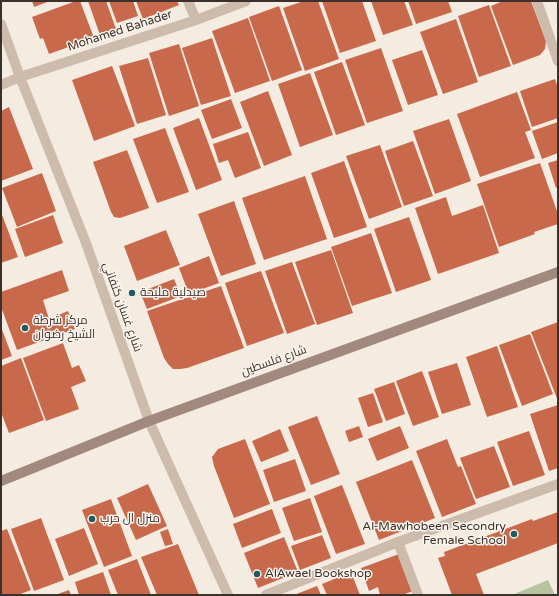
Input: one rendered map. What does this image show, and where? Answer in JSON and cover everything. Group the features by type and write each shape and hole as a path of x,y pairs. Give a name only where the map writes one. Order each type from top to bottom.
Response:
{"street":[{"path":"188,1 196,20"},
{"name":"Mohamed Bahader","path":"1,85 20,77 196,20 246,1"},
{"path":"537,1 558,61"},
{"name":"شارع غسان كنفاني","path":"1,24 20,77 86,243 149,421 228,595"},
{"name":"شارع فلسطين","path":"1,481 149,421 558,272"},
{"path":"266,595 398,542 558,484"},
{"path":"398,542 418,595"}],"green space":[{"path":"548,580 555,595 512,595"}],"building":[{"path":"32,1 50,1 34,7"},
{"path":"76,1 80,1 94,38 49,54 43,38 40,39 32,17"},
{"path":"88,1 106,1 116,29 100,35"},
{"path":"109,1 133,1 138,16 117,23"},
{"path":"136,1 177,1 179,5 143,19"},
{"path":"304,1 318,1 339,59 305,71 283,8"},
{"path":"322,1 362,1 376,41 340,53"},
{"path":"371,1 404,1 413,25 383,35"},
{"path":"408,1 448,1 452,12 416,24"},
{"path":"503,1 531,1 546,41 545,49 540,55 513,65 491,6"},
{"path":"489,5 511,66 479,77 458,16"},
{"path":"279,6 302,70 272,81 249,17"},
{"path":"248,18 270,81 235,93 212,31"},
{"path":"456,19 478,82 443,94 420,32"},
{"path":"212,38 231,96 201,105 182,48"},
{"path":"179,44 199,106 169,116 149,53"},
{"path":"381,48 403,111 367,123 345,60"},
{"path":"422,50 438,95 408,105 392,60"},
{"path":"148,58 166,115 137,124 119,66"},
{"path":"342,62 365,125 336,135 314,72"},
{"path":"112,66 135,126 94,141 72,80"},
{"path":"310,73 333,135 300,147 278,84"},
{"path":"555,79 558,88 558,118 532,127 520,91"},
{"path":"268,91 292,155 264,166 240,102"},
{"path":"517,92 531,130 525,132 535,158 480,177 457,114"},
{"path":"231,99 242,128 212,139 201,110"},
{"path":"9,107 33,169 1,181 1,111"},
{"path":"199,118 222,180 196,190 173,128"},
{"path":"449,119 471,181 435,194 413,131"},
{"path":"558,122 558,153 542,159 532,131"},
{"path":"165,128 189,192 157,203 133,139"},
{"path":"248,132 261,168 235,178 228,160 219,163 213,144"},
{"path":"413,141 433,196 404,206 385,151"},
{"path":"380,145 402,207 369,219 346,156"},
{"path":"127,150 149,208 120,218 114,217 111,212 93,162"},
{"path":"558,160 558,187 556,188 548,163"},
{"path":"344,161 367,227 334,238 311,173"},
{"path":"540,163 558,214 558,224 534,232 535,234 499,247 477,184"},
{"path":"42,173 56,211 17,227 2,188"},
{"path":"305,176 327,239 264,260 242,198"},
{"path":"446,197 452,216 483,205 499,253 438,274 415,208"},
{"path":"234,201 256,264 221,276 198,214"},
{"path":"1,212 18,257 1,263"},
{"path":"53,215 63,243 25,257 15,229"},
{"path":"409,217 431,280 396,292 374,229"},
{"path":"166,230 180,265 137,281 124,246"},
{"path":"371,233 392,293 352,306 331,247"},
{"path":"331,250 353,313 317,325 295,262"},
{"path":"209,256 219,283 189,294 179,268"},
{"path":"292,262 315,324 287,334 265,271"},
{"path":"62,270 69,291 43,300 49,319 68,311 75,329 17,350 1,307 1,292"},
{"path":"261,271 284,333 247,346 225,283"},
{"path":"174,279 181,296 147,309 140,292"},
{"path":"221,286 244,348 187,368 173,369 164,358 147,311"},
{"path":"558,322 558,401 531,332"},
{"path":"1,327 12,356 1,360"},
{"path":"530,334 553,394 522,406 499,345"},
{"path":"63,343 72,368 79,365 86,381 71,387 79,409 46,421 23,358"},
{"path":"497,346 518,407 487,417 466,357"},
{"path":"21,358 44,420 9,433 1,412 1,366"},
{"path":"457,363 471,405 442,414 428,372"},
{"path":"422,371 439,417 413,426 396,381"},
{"path":"394,382 405,414 386,421 374,389"},
{"path":"373,393 383,422 368,427 358,398"},
{"path":"558,405 558,468 549,471 530,414"},
{"path":"317,416 340,474 311,485 288,427"},
{"path":"359,426 363,437 349,442 345,431"},
{"path":"400,426 409,448 377,461 368,439"},
{"path":"280,429 289,451 261,462 252,441"},
{"path":"529,431 545,475 513,486 497,442"},
{"path":"245,439 270,504 234,518 212,457 218,449"},
{"path":"447,439 458,467 461,466 476,504 442,517 416,451"},
{"path":"494,446 510,487 476,499 460,458"},
{"path":"295,459 306,491 274,502 263,470"},
{"path":"412,460 435,518 379,540 356,482"},
{"path":"148,484 167,526 136,540 117,498"},
{"path":"342,485 365,544 336,554 314,496"},
{"path":"310,498 322,532 294,541 282,508"},
{"path":"111,499 132,556 104,567 82,510"},
{"path":"272,509 281,533 242,548 233,524"},
{"path":"558,512 558,543 476,574 484,595 452,595 438,558 445,556 444,552 532,519 533,521"},
{"path":"41,518 64,580 34,591 11,529"},
{"path":"84,528 98,564 69,576 55,539"},
{"path":"7,529 31,590 18,595 1,595 1,531"},
{"path":"168,529 173,544 165,546 160,532"},
{"path":"322,535 331,558 300,570 291,546"},
{"path":"284,537 298,572 258,588 244,553"},
{"path":"178,544 199,595 157,595 141,557"},
{"path":"399,554 413,591 402,595 380,595 378,587 369,591 361,568"},
{"path":"137,559 151,595 118,595 108,570"},
{"path":"103,572 111,595 79,595 75,582"},
{"path":"351,572 360,595 327,595 322,584"},
{"path":"317,586 321,595 294,595"},
{"path":"69,590 71,595 55,595"}],"place":[{"name":"صيدلية مليحة","path":"132,293"},
{"name":"مركز شرطة الشيخ رضوان","path":"25,328"},
{"name":"منزل ال حرب","path":"92,519"},
{"name":"Al-Mawhobeen Secondry Female School","path":"514,534"},
{"name":"AlAwael Bookshop","path":"257,574"}]}
